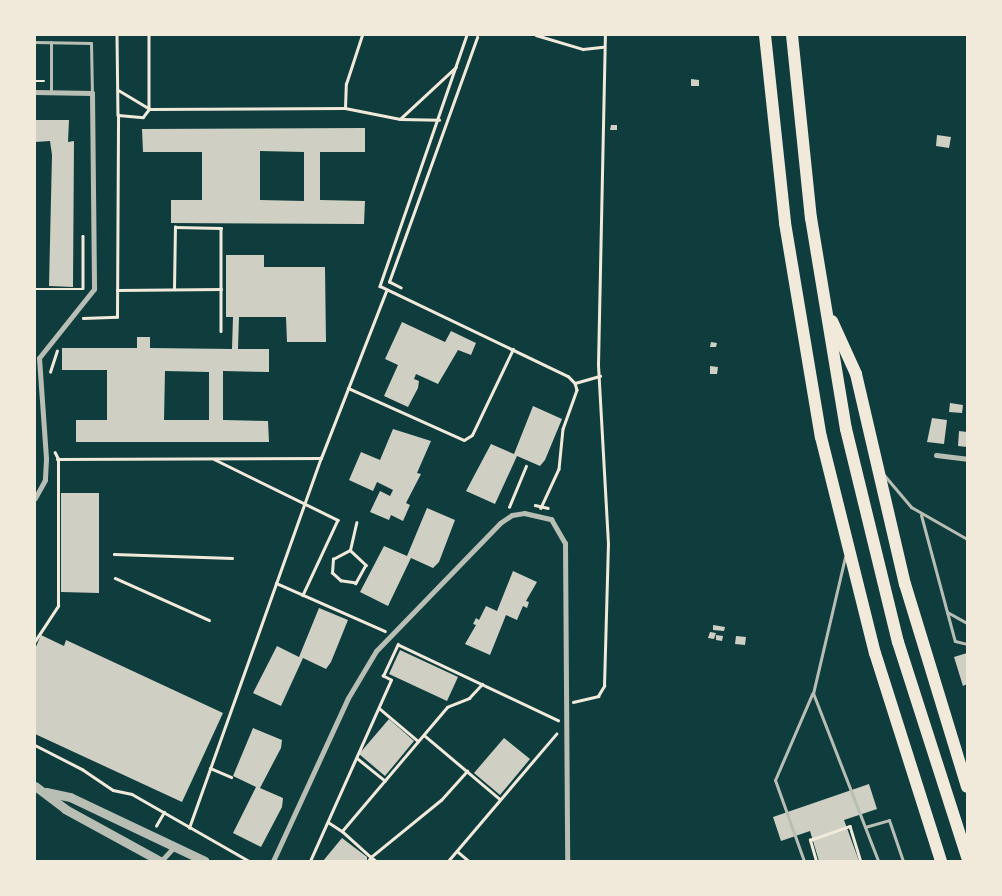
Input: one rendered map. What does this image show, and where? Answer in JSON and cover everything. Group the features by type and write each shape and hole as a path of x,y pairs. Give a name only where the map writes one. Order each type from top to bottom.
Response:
{"highway":[{"path":"765,35 785,223 821,437 847,549 875,654 942,861"},
{"path":"792,35 800,132 824,305 846,429 874,554 898,642 967,857"},
{"path":"824,305 856,374 875,464 908,594 967,787"}],"street":[{"path":"35,92 92,93 94,289 39,358 46,459 45,480 35,498"},
{"path":"936,455 967,459"},
{"path":"273,861 359,677 385,639 500,523 512,515 538,514 551,519 565,543 567,861"},
{"path":"35,786 46,792 65,809 160,861 176,846"},
{"path":"46,792 70,797 205,861"}],"lane":[{"path":"35,42 91,42 92,93"},
{"path":"50,92 51,42"},
{"path":"875,464 903,499 921,515 967,539"},
{"path":"921,515 955,641 967,644"},
{"path":"804,861 775,780 813,693 847,549"},
{"path":"946,612 967,623"},
{"path":"813,693 878,861"},
{"path":"865,827 889,820 903,861"}],"path":[{"path":"117,35 118,115 143,117 149,109 149,35"},
{"path":"345,108 346,84 362,35"},
{"path":"467,35 380,286 386,291 568,376 575,383 577,390 563,428 559,469 538,514"},
{"path":"536,35 583,49 604,47"},
{"path":"567,703 598,696 604,686 608,544 600,376 605,35"},
{"path":"401,288 389,282 477,37"},
{"path":"400,119 457,66"},
{"path":"119,91 149,109 345,108 400,119 438,120"},
{"path":"436,127 443,130"},
{"path":"174,289 175,227 221,228 221,331"},
{"path":"384,273 391,276"},
{"path":"35,289 94,289"},
{"path":"117,290 221,289"},
{"path":"189,828 321,458 386,291"},
{"path":"348,388 464,440 472,435 513,350"},
{"path":"575,383 600,376"},
{"path":"35,641 58,606 58,459 54,450"},
{"path":"46,459 321,458"},
{"path":"213,459 338,520 304,595"},
{"path":"508,508 526,466"},
{"path":"350,550 366,565 356,583 341,581 332,573 333,559 350,550 356,523"},
{"path":"114,554 232,558"},
{"path":"115,578 209,620"},
{"path":"276,583 390,634"},
{"path":"385,639 559,720 558,732 448,861"},
{"path":"310,861 391,680 384,676 399,645"},
{"path":"342,831 447,708 469,698 482,684"},
{"path":"379,708 418,741"},
{"path":"424,735 500,799"},
{"path":"35,745 82,769 113,790 132,794 248,861"},
{"path":"356,758 385,780"},
{"path":"210,768 231,777"},
{"path":"368,861 441,800 467,771"},
{"path":"328,822 342,831 376,861"},
{"path":"816,861 810,840 850,826 861,861"},
{"path":"457,851 469,861"}],"building":[{"path":"691,79 699,80 699,86 691,86"},
{"path":"35,120 69,120 68,142 74,141 73,287 49,286 52,155 50,141 35,142"},
{"path":"611,125 617,125 617,130 610,130"},
{"path":"365,128 365,152 320,152 320,200 365,201 364,224 171,223 171,200 202,200 202,152 143,152 142,129","holes":["260,151 304,152 304,201 260,200"]},
{"path":"937,135 951,137 949,148 936,146"},
{"path":"226,255 264,255 264,267 325,267 326,342 287,342 286,317 239,317 238,349 269,349 269,372 223,371 223,420 268,421 269,442 76,442 76,420 107,420 107,370 62,370 62,348 137,348 137,337 150,337 150,348 232,349 233,317 226,317","holes":["165,371 209,372 209,420 164,420"]},
{"path":"402,322 445,342 451,331 476,343 471,355 458,350 438,384 416,374 414,379 419,381 418,388 408,407 384,396 398,365 385,359"},
{"path":"711,342 717,343 716,347 710,347"},
{"path":"710,366 718,367 717,374 710,374"},
{"path":"950,403 963,405 962,413 949,412"},
{"path":"533,406 562,419 545,460 540,466 517,456 495,504 466,491 491,444 514,454"},
{"path":"932,418 947,420 944,444 927,442"},
{"path":"393,429 431,441 417,473 421,474 406,503 410,505 403,521 391,515 389,520 370,512 380,491 390,496 393,490 377,482 373,491 349,480 361,452 380,460"},
{"path":"959,431 967,432 967,447 958,446"},
{"path":"61,493 99,493 99,593 61,592"},
{"path":"427,508 455,520 439,562 433,568 411,558 388,606 360,592 384,546 407,556"},
{"path":"513,571 537,582 526,601 529,602 527,608 523,606 517,620 506,615 490,655 465,644 476,625 473,624 476,618 479,620 486,606 497,611"},
{"path":"319,608 348,620 331,662 326,669 303,658 281,706 253,693 277,646 299,657"},
{"path":"713,625 725,627 724,631 713,630"},
{"path":"710,632 716,633 714,639 708,638"},
{"path":"41,635 64,646 66,640 223,713 182,802 35,734 35,649"},
{"path":"716,635 723,636 722,641 716,640"},
{"path":"736,636 746,637 745,645 735,644"},
{"path":"400,650 458,677 447,701 389,674"},
{"path":"967,653 967,684 963,686 954,657"},
{"path":"389,719 414,741 385,776 359,754"},
{"path":"253,728 282,740 281,748 260,788 283,798 282,807 261,847 233,833 256,787 233,776"},
{"path":"504,738 530,759 500,795 474,773"},
{"path":"869,784 877,809 844,820 859,861 819,861 810,831 781,841 773,817"},
{"path":"342,838 367,857 367,861 323,861"}]}
